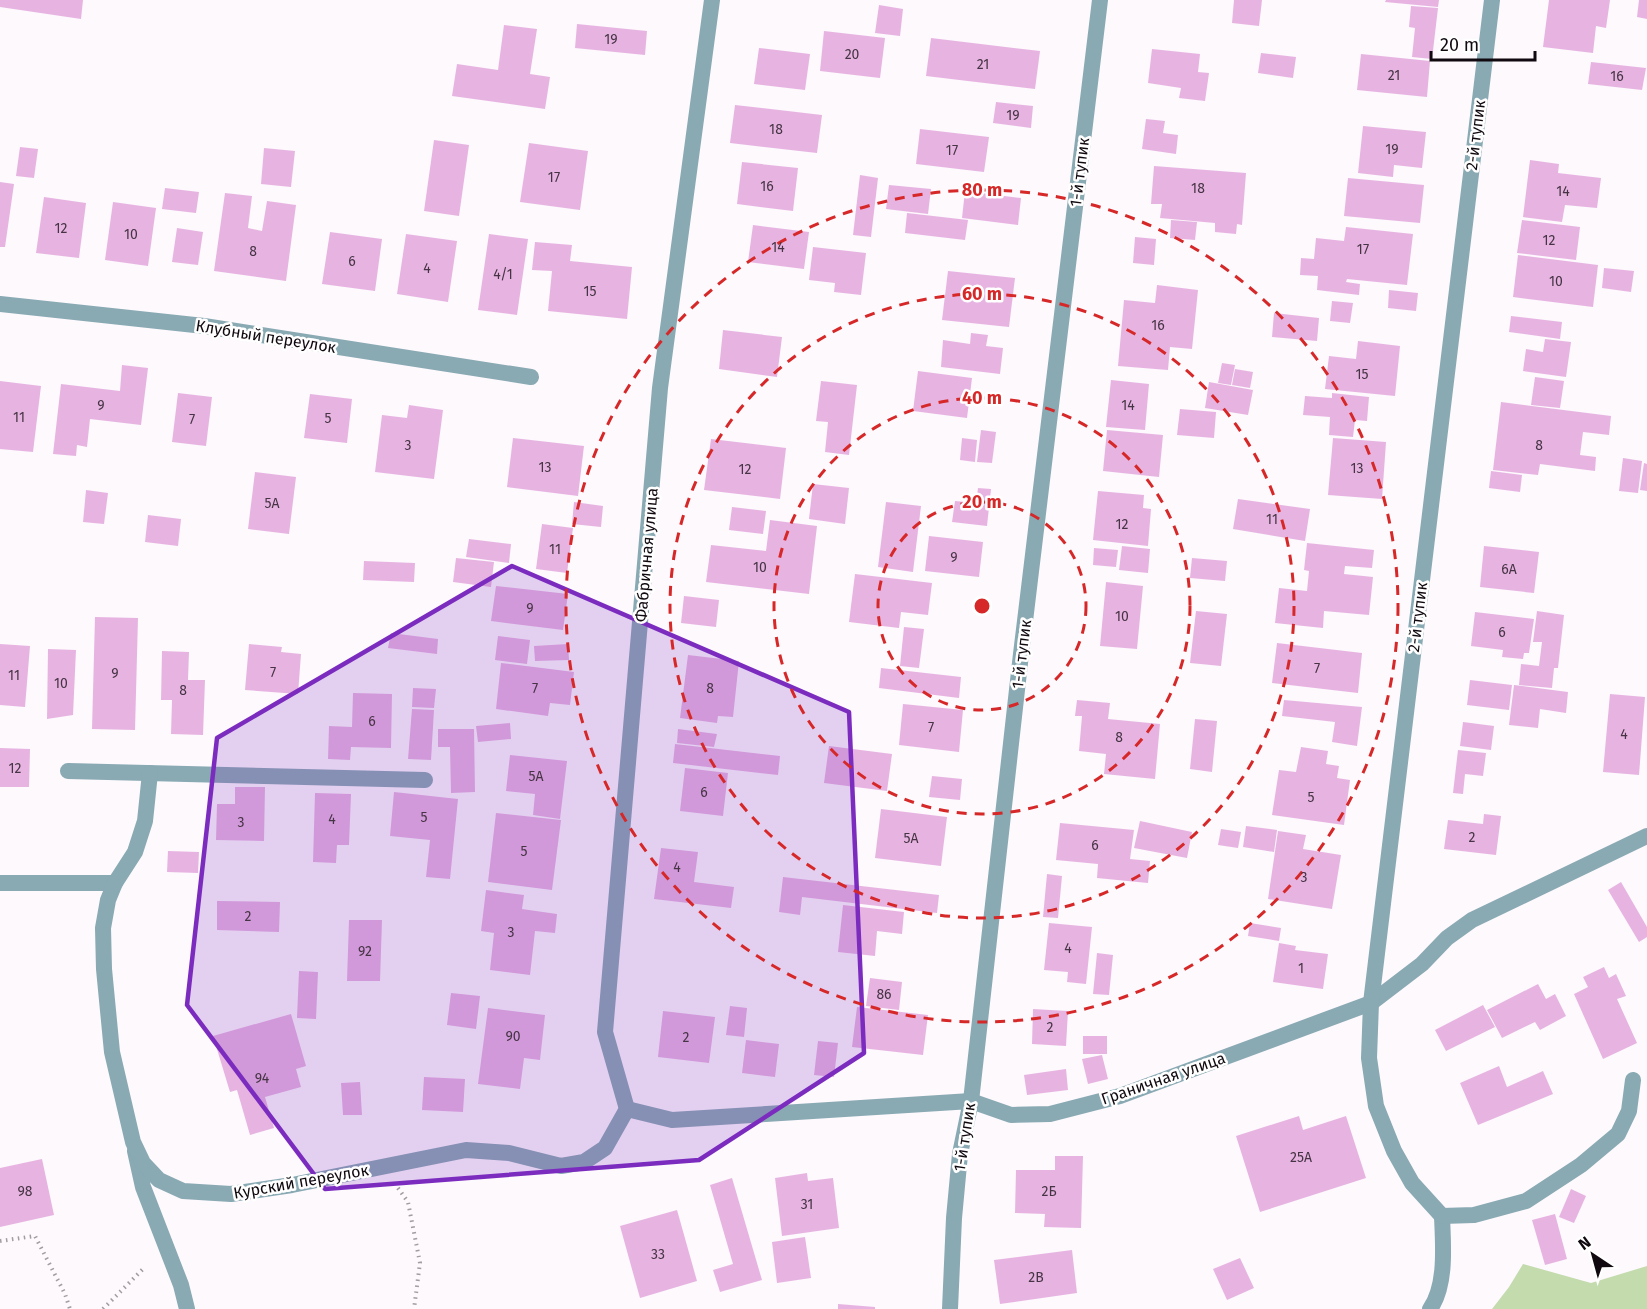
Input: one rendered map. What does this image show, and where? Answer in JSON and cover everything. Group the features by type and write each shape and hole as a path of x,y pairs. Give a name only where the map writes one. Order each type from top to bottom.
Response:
{"street":[{"name":"Фабричная улица","path":"627,1109 605,1032 660,388 712,0"},
{"name":"1-й тупик","path":"950,1309 954,1218 960,1154 971,1101 1022,642 1100,0"},
{"name":"2-й тупик","path":"1442,1216 1412,1183 1394,1150 1376,1106 1369,1058 1371,1003 1492,0"},
{"name":"Клубный переулок","path":"0,304 204,326 531,377"},
{"path":"68,771 425,780"},
{"name":"Курский переулок","path":"150,773 145,821 135,852 115,883 108,900 103,928 104,969 112,1052 133,1142 143,1163 159,1180 183,1191 231,1194 292,1185 466,1150 509,1153 561,1166 584,1162 605,1148 627,1109"},
{"name":"Граничная улица","path":"627,1109 672,1120 971,1101 1011,1115 1050,1114 1120,1096 1371,1003 1422,964 1447,938 1472,920 1647,836"},
{"path":"0,883 115,883"},
{"path":"1430,1309 1437,1299 1444,1254 1442,1216 1474,1215 1526,1201 1581,1165 1618,1134 1629,1111 1633,1080"},
{"path":"133,1142 143,1187 181,1285 187,1309"}],"path":[{"path":"382,1166 408,1202 420,1263 414,1309"},
{"path":"0,1241 35,1236 65,1294 70,1309"},
{"path":"104,1309 154,1259 168,1251"}],"highlighted area":[{"path":"512,566 849,712 864,1053 699,1160 325,1189 187,1005 217,738"}],"green space":[{"path":"1523,1264 1591,1283 1647,1266 1647,1309 1492,1309"}],"building":[{"path":"0,0 83,0 81,19 0,7"},
{"path":"1234,0 1262,0 1259,26 1232,23"},
{"path":"1386,0 1439,0 1438,7 1385,2"},
{"path":"1549,0 1610,0 1606,28 1596,26 1593,53 1543,47"},
{"path":"1639,0 1647,0 1647,19 1637,17"},
{"path":"879,5 903,9 900,36 875,33"},
{"path":"1411,6 1438,8 1432,59 1412,57 1415,28 1409,27"},
{"path":"577,24 647,31 645,55 575,48"},
{"path":"504,25 537,29 530,74 550,77 545,109 452,96 457,64 498,70"},
{"path":"824,31 885,38 880,78 820,71"},
{"path":"931,38 1040,51 1035,89 926,76"},
{"path":"759,48 810,54 805,90 754,84"},
{"path":"1152,49 1200,54 1198,72 1209,73 1205,101 1179,98 1181,88 1148,83"},
{"path":"1261,53 1296,57 1293,78 1258,73"},
{"path":"1361,54 1430,61 1427,97 1357,90"},
{"path":"1591,62 1646,68 1642,90 1588,84"},
{"path":"996,102 1033,106 1031,128 993,123"},
{"path":"735,105 822,115 817,153 730,143"},
{"path":"1146,119 1165,121 1163,133 1178,135 1176,154 1142,149"},
{"path":"1363,126 1426,132 1422,168 1394,165 1393,177 1358,173"},
{"path":"920,129 989,137 984,172 916,164"},
{"path":"434,140 469,145 459,216 424,211"},
{"path":"529,143 588,151 580,210 520,202"},
{"path":"20,147 38,149 34,178 16,176"},
{"path":"264,148 295,151 291,187 261,184"},
{"path":"1530,160 1559,164 1558,173 1601,178 1597,208 1565,205 1562,222 1523,217"},
{"path":"742,162 798,168 793,211 737,204"},
{"path":"1154,166 1246,173 1242,225 1237,224 1236,234 1215,232 1215,223 1160,218 1162,204 1151,204"},
{"path":"860,175 878,178 871,237 853,235"},
{"path":"1348,178 1424,185 1420,223 1344,216"},
{"path":"0,182 14,184 5,247 0,247"},
{"path":"889,185 931,189 928,214 886,209"},
{"path":"165,188 199,192 196,213 162,209"},
{"path":"965,191 1021,198 1018,225 962,218"},
{"path":"225,193 252,196 248,228 262,231 267,201 296,205 286,281 214,271"},
{"path":"44,197 86,203 79,258 36,253"},
{"path":"113,202 156,208 148,266 105,260"},
{"path":"907,213 968,220 965,240 905,233"},
{"path":"1171,220 1197,222 1195,240 1170,238"},
{"path":"1522,220 1580,227 1576,260 1517,253"},
{"path":"753,225 809,232 804,269 748,262"},
{"path":"1346,227 1413,234 1407,285 1347,279 1346,282 1360,284 1359,295 1317,290 1318,276 1300,275 1301,258 1314,259 1316,238 1344,241"},
{"path":"177,228 203,232 198,265 172,262"},
{"path":"330,232 382,239 375,291 322,284"},
{"path":"406,234 457,241 448,302 397,294"},
{"path":"489,234 528,239 517,315 478,310"},
{"path":"1135,237 1156,239 1154,265 1133,263"},
{"path":"535,242 572,245 570,261 632,267 627,319 548,311 552,271 532,270"},
{"path":"813,247 866,253 861,295 834,292 835,283 809,280"},
{"path":"1518,255 1598,265 1593,307 1513,297"},
{"path":"1604,268 1634,271 1631,292 1602,288"},
{"path":"948,271 1015,278 1009,327 942,320"},
{"path":"1157,285 1198,290 1192,349 1170,347 1168,370 1118,366 1124,300 1155,303"},
{"path":"1389,290 1418,293 1416,311 1388,308"},
{"path":"1332,301 1353,303 1350,323 1330,321"},
{"path":"1274,313 1319,318 1317,341 1272,337"},
{"path":"1511,316 1562,322 1560,339 1509,332"},
{"path":"723,330 782,337 777,377 719,369"},
{"path":"971,333 988,335 986,346 1003,348 1000,374 941,367 943,340 970,344"},
{"path":"1545,339 1571,342 1566,377 1523,371 1526,349 1543,352"},
{"path":"1358,341 1400,346 1395,396 1325,389 1329,356 1356,359"},
{"path":"1222,363 1235,365 1231,385 1218,383"},
{"path":"122,365 148,368 141,425 90,419 87,447 77,445 76,456 53,454 61,384 120,391"},
{"path":"1235,369 1253,372 1250,388 1232,385"},
{"path":"918,371 972,378 967,418 913,411"},
{"path":"1535,377 1564,381 1560,408 1531,405"},
{"path":"1111,380 1149,384 1145,430 1106,427"},
{"path":"0,381 41,386 33,452 0,449"},
{"path":"821,381 857,385 849,455 825,452 828,422 816,421"},
{"path":"1209,382 1253,390 1248,415 1205,408"},
{"path":"178,393 212,397 206,446 172,442"},
{"path":"1332,393 1369,397 1367,421 1355,420 1353,437 1329,435 1330,417 1303,415 1305,396 1332,398"},
{"path":"310,394 352,399 347,443 304,438"},
{"path":"1501,402 1611,416 1609,435 1583,432 1580,455 1596,457 1595,471 1540,464 1538,475 1493,470"},
{"path":"409,405 443,410 434,479 375,472 382,415 407,418"},
{"path":"1180,409 1216,412 1214,438 1177,435"},
{"path":"981,430 996,432 992,463 977,462"},
{"path":"1107,430 1163,435 1159,477 1103,471"},
{"path":"513,438 584,446 578,496 507,487"},
{"path":"962,438 977,440 975,462 960,460"},
{"path":"1333,438 1386,442 1382,499 1328,495"},
{"path":"711,439 786,448 780,499 704,490"},
{"path":"1623,458 1642,461 1638,493 1619,491"},
{"path":"1644,463 1647,464 1647,491 1640,490"},
{"path":"1491,471 1522,475 1520,492 1489,488"},
{"path":"255,472 296,477 289,534 248,529"},
{"path":"813,484 849,488 845,524 809,519"},
{"path":"978,488 991,489 987,526 952,522 955,501 976,503"},
{"path":"86,490 108,493 104,524 83,522"},
{"path":"1098,491 1144,495 1143,508 1151,509 1148,546 1093,540"},
{"path":"1238,499 1310,509 1305,541 1233,529"},
{"path":"574,502 603,506 601,527 572,524"},
{"path":"886,502 921,506 913,572 878,567"},
{"path":"732,507 766,511 763,534 729,530"},
{"path":"148,515 181,519 178,546 145,542"},
{"path":"770,520 817,526 809,594 706,582 711,545 766,551"},
{"path":"542,524 573,528 567,573 536,569"},
{"path":"929,536 983,542 979,577 925,571"},
{"path":"469,539 511,544 509,563 466,557"},
{"path":"1307,543 1374,550 1372,568 1345,566 1344,574 1373,577 1369,615 1324,611 1323,628 1275,623 1279,588 1307,591 1309,571 1304,570"},
{"path":"1122,546 1150,549 1148,573 1119,570"},
{"path":"1484,546 1539,552 1534,593 1480,587"},
{"path":"1094,548 1118,550 1116,567 1093,565"},
{"path":"456,558 494,562 491,587 453,582"},
{"path":"1192,558 1227,561 1225,581 1190,578"},
{"path":"364,561 415,563 414,582 363,580"},
{"path":"855,574 932,583 928,615 901,612 899,628 849,622"},
{"path":"1106,582 1143,586 1137,649 1100,646"},
{"path":"496,586 568,594 563,630 491,621"},
{"path":"684,596 719,600 716,627 681,623"},
{"path":"1196,611 1227,614 1221,666 1190,663"},
{"path":"1537,611 1564,615 1558,668 1554,668 1552,688 1519,685 1521,664 1539,666 1542,642 1533,642"},
{"path":"1475,612 1534,619 1529,653 1524,653 1523,659 1502,657 1503,650 1471,646"},
{"path":"95,617 138,618 135,730 92,729"},
{"path":"904,627 924,629 919,668 900,666"},
{"path":"391,633 438,639 437,654 388,648"},
{"path":"498,636 530,640 527,664 495,660"},
{"path":"1277,643 1362,653 1358,693 1272,683"},
{"path":"0,644 30,646 25,707 0,705"},
{"path":"249,644 282,647 281,652 301,654 298,694 245,690"},
{"path":"568,644 569,660 535,661 534,646"},
{"path":"48,649 76,650 73,715 47,719"},
{"path":"162,651 189,652 188,680 205,680 203,735 171,734 172,700 161,700"},
{"path":"688,655 739,661 733,717 718,716 717,723 680,718"},
{"path":"501,663 574,672 570,705 550,703 548,716 496,709"},
{"path":"881,668 961,677 959,698 879,688"},
{"path":"1470,680 1512,685 1509,710 1467,705"},
{"path":"1514,685 1568,692 1566,713 1540,709 1538,728 1509,725"},
{"path":"413,688 436,689 434,708 412,707"},
{"path":"353,693 392,694 391,748 351,747 350,760 328,759 329,726 352,727"},
{"path":"1610,694 1645,697 1639,775 1603,772"},
{"path":"1077,700 1110,703 1108,719 1160,724 1155,779 1104,774 1106,754 1079,751 1082,716 1075,716"},
{"path":"1284,700 1362,707 1357,746 1332,742 1335,722 1282,716"},
{"path":"903,704 963,710 959,752 899,745"},
{"path":"412,709 434,710 431,760 408,759"},
{"path":"1195,719 1217,721 1212,772 1190,769"},
{"path":"1463,722 1494,726 1491,750 1460,746"},
{"path":"510,723 511,739 478,742 476,726"},
{"path":"438,729 474,729 475,792 451,793 450,747 438,747"},
{"path":"678,729 717,734 714,747 677,743"},
{"path":"675,744 780,756 778,775 673,763"},
{"path":"829,746 892,754 887,791 824,783"},
{"path":"1301,747 1328,751 1326,764 1339,766 1337,778 1350,780 1344,825 1272,815 1279,770 1296,772"},
{"path":"0,748 30,749 29,787 0,787"},
{"path":"1458,750 1486,753 1483,776 1465,774 1463,794 1453,793"},
{"path":"510,755 567,761 560,819 533,815 535,794 506,791"},
{"path":"685,768 728,773 723,816 680,811"},
{"path":"932,776 962,779 960,800 929,797"},
{"path":"235,787 265,787 264,841 216,840 217,804 235,804"},
{"path":"394,792 458,799 450,879 426,877 430,840 390,836"},
{"path":"315,793 351,794 349,845 337,845 336,863 313,862"},
{"path":"881,809 947,817 941,866 875,858"},
{"path":"496,813 561,820 552,890 488,882"},
{"path":"1484,814 1501,816 1496,855 1444,849 1448,820 1483,824"},
{"path":"1140,821 1192,832 1187,858 1134,848"},
{"path":"1060,823 1134,830 1130,859 1150,861 1148,883 1097,878 1098,864 1056,860"},
{"path":"1246,826 1277,830 1274,852 1243,847"},
{"path":"1221,829 1241,832 1238,848 1218,845"},
{"path":"1278,831 1306,835 1303,849 1341,855 1332,909 1268,899"},
{"path":"661,848 698,852 694,882 734,887 731,908 654,899"},
{"path":"168,851 199,852 198,873 167,872"},
{"path":"1047,874 1062,876 1058,918 1043,917"},
{"path":"783,877 939,895 937,913 802,897 800,915 779,912"},
{"path":"1621,882 1647,927 1647,937 1639,942 1608,890"},
{"path":"486,890 524,895 522,909 557,914 555,933 535,931 530,975 490,970 494,933 481,931"},
{"path":"217,901 280,902 279,932 217,930"},
{"path":"843,905 904,912 902,934 877,931 875,956 838,952"},
{"path":"349,920 382,920 380,981 347,981"},
{"path":"1049,923 1092,927 1086,984 1067,982 1068,972 1044,970"},
{"path":"1250,923 1281,928 1279,941 1248,936"},
{"path":"1279,943 1296,946 1295,950 1328,954 1323,989 1273,982"},
{"path":"1097,953 1113,955 1109,995 1093,994"},
{"path":"1604,967 1609,978 1616,974 1626,996 1617,999 1637,1043 1603,1059 1574,994 1588,987 1583,977"},
{"path":"299,971 318,972 316,1019 297,1018"},
{"path":"870,978 902,982 899,1010 866,1006"},
{"path":"1538,984 1546,999 1555,994 1566,1016 1540,1030 1535,1022 1502,1038 1487,1010"},
{"path":"451,993 480,996 476,1029 447,1025"},
{"path":"1483,1005 1495,1027 1446,1051 1435,1030"},
{"path":"730,1006 747,1008 744,1037 726,1035"},
{"path":"857,1007 928,1015 923,1055 852,1047"},
{"path":"488,1008 545,1015 540,1060 524,1058 520,1089 478,1084"},
{"path":"1033,1009 1068,1011 1066,1046 1032,1044"},
{"path":"663,1011 715,1017 709,1063 658,1057"},
{"path":"291,1014 306,1066 296,1069 301,1087 265,1097 274,1128 250,1135 237,1090 230,1092 213,1036"},
{"path":"1083,1036 1107,1036 1107,1054 1083,1054"},
{"path":"746,1040 779,1044 775,1077 742,1073"},
{"path":"818,1041 838,1043 834,1077 814,1075"},
{"path":"1102,1055 1108,1079 1088,1084 1082,1059"},
{"path":"1499,1066 1507,1087 1543,1071 1553,1094 1478,1125 1460,1083"},
{"path":"1066,1069 1068,1090 1027,1095 1024,1075"},
{"path":"424,1077 465,1079 463,1112 422,1110"},
{"path":"360,1082 362,1115 343,1115 341,1083"},
{"path":"1299,1116 1303,1130 1346,1116 1366,1178 1260,1212 1236,1136"},
{"path":"1055,1156 1083,1156 1081,1228 1044,1227 1045,1214 1015,1213 1016,1170 1055,1170"},
{"path":"42,1159 54,1215 0,1227 0,1168"},
{"path":"807,1173 808,1181 833,1178 839,1228 782,1236 775,1178"},
{"path":"732,1178 762,1280 720,1292 713,1270 733,1264 710,1185"},
{"path":"1571,1189 1586,1196 1574,1223 1559,1217"},
{"path":"677,1210 697,1281 640,1298 620,1226"},
{"path":"1555,1214 1567,1259 1545,1265 1532,1220"},
{"path":"805,1237 811,1278 777,1283 772,1242"},
{"path":"1072,1250 1077,1293 1000,1304 994,1260"},
{"path":"1240,1258 1254,1288 1227,1300 1213,1269"},
{"path":"838,1304 875,1307 875,1309 838,1309"}]}
